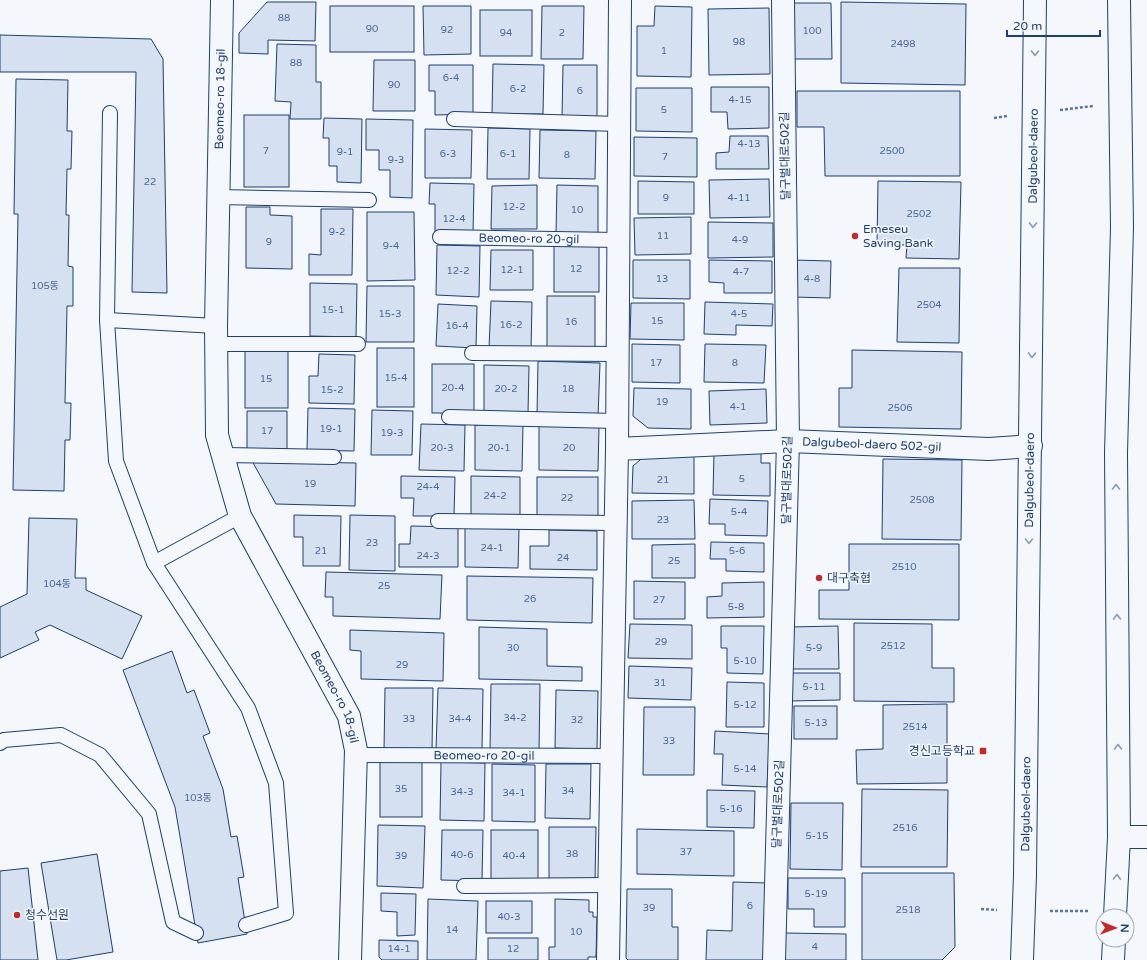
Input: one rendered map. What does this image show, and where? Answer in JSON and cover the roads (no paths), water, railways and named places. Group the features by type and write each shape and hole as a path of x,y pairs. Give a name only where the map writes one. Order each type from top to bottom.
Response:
{"street":[{"name":"Beomeo-ro 18-gil","path":"222,0 216,335 217,435 240,516 349,716 356,750 350,960"},
{"path":"608,960 617,449 620,0"},
{"name":"달구벌대로502길","path":"774,960 788,441 783,0"},
{"name":"Dalgubeol-daero","path":"1022,960 1031,446 1036,0"},
{"path":"1116,908 1120,837 1116,469 1122,227 1119,0"},
{"name":"Dalgubeol-daero 502-gil","path":"617,449 788,441 989,449 1031,446"},
{"path":"1120,837 1147,837"},
{"path":"1113,960 1114,948"}],"lane":[{"path":"110,113 107,320 116,461 154,564 248,708 276,783 286,913 246,925"},
{"path":"454,119 619,124"},
{"path":"218,197 369,200"},
{"name":"Beomeo-ro 20-gil","path":"440,237 618,240"},
{"path":"107,320 216,335 358,344"},
{"path":"472,353 617,354"},
{"path":"449,417 617,421"},
{"path":"223,455 334,456"},
{"path":"154,564 240,516"},
{"path":"438,521 615,523"},
{"path":"0,743 4,740 61,735 100,755 149,814 174,922 196,932"},
{"name":"Beomeo-ro 20-gil","path":"356,755 611,756"},
{"path":"464,886 609,885"}],"place":[{"name":"Emeseu Saving Bank","path":"855,236"},
{"name":"대구축협","path":"819,578"},
{"name":"경신고등학교","path":"983,751"},
{"name":"청수선원","path":"17,915"}]}
